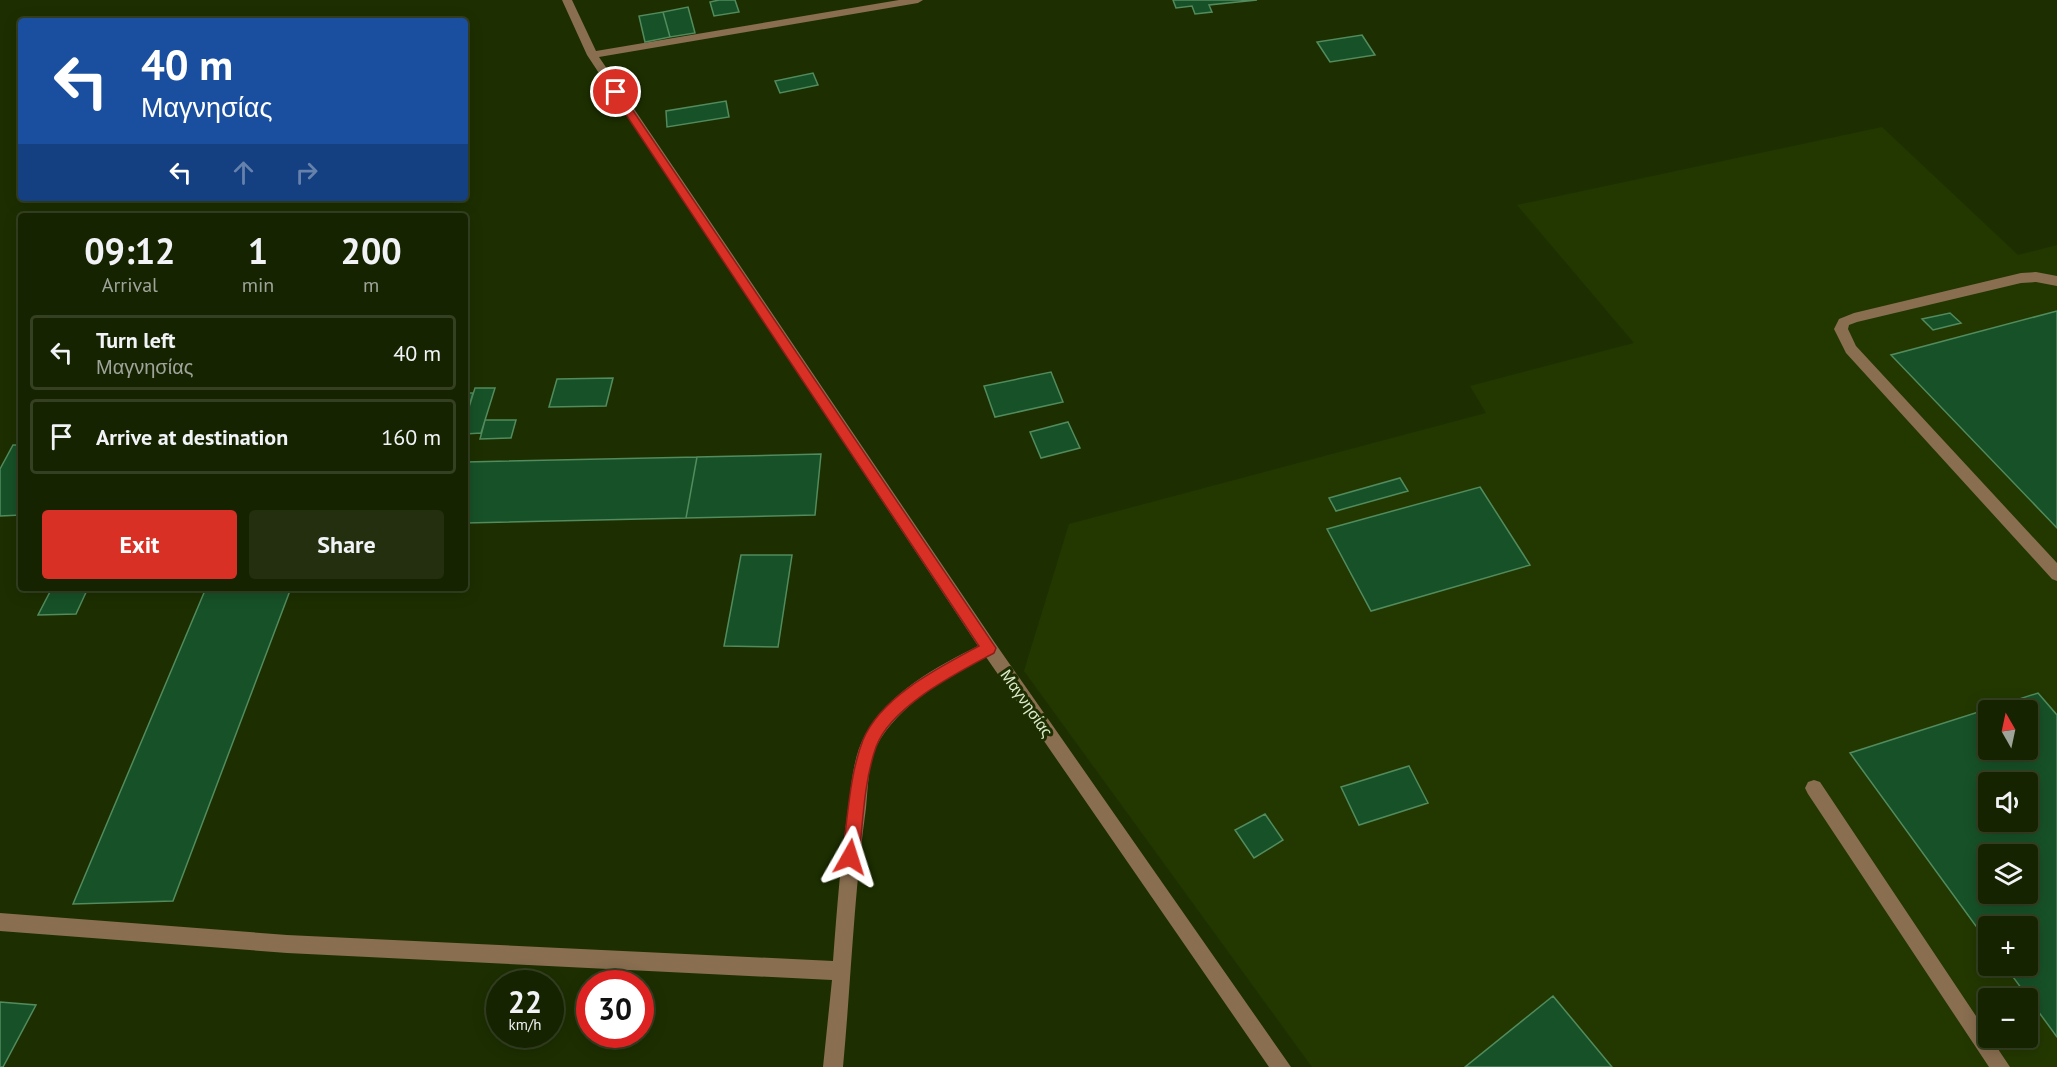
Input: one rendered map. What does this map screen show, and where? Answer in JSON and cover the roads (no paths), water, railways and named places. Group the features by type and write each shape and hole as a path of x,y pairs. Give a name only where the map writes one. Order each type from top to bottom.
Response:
{"street":[{"name":"Μαγνησίας","path":"567,0 592,55 693,209 989,648 1281,1067"},
{"path":"592,55 918,0"},
{"path":"2057,281 2036,277 2021,278 1854,318 1844,322 1841,330 1851,349 2057,574"},
{"path":"833,1067 852,834 870,741 888,717 936,676 989,648"},
{"path":"1814,788 2000,1067"},
{"path":"0,922 287,944 842,971"}]}
